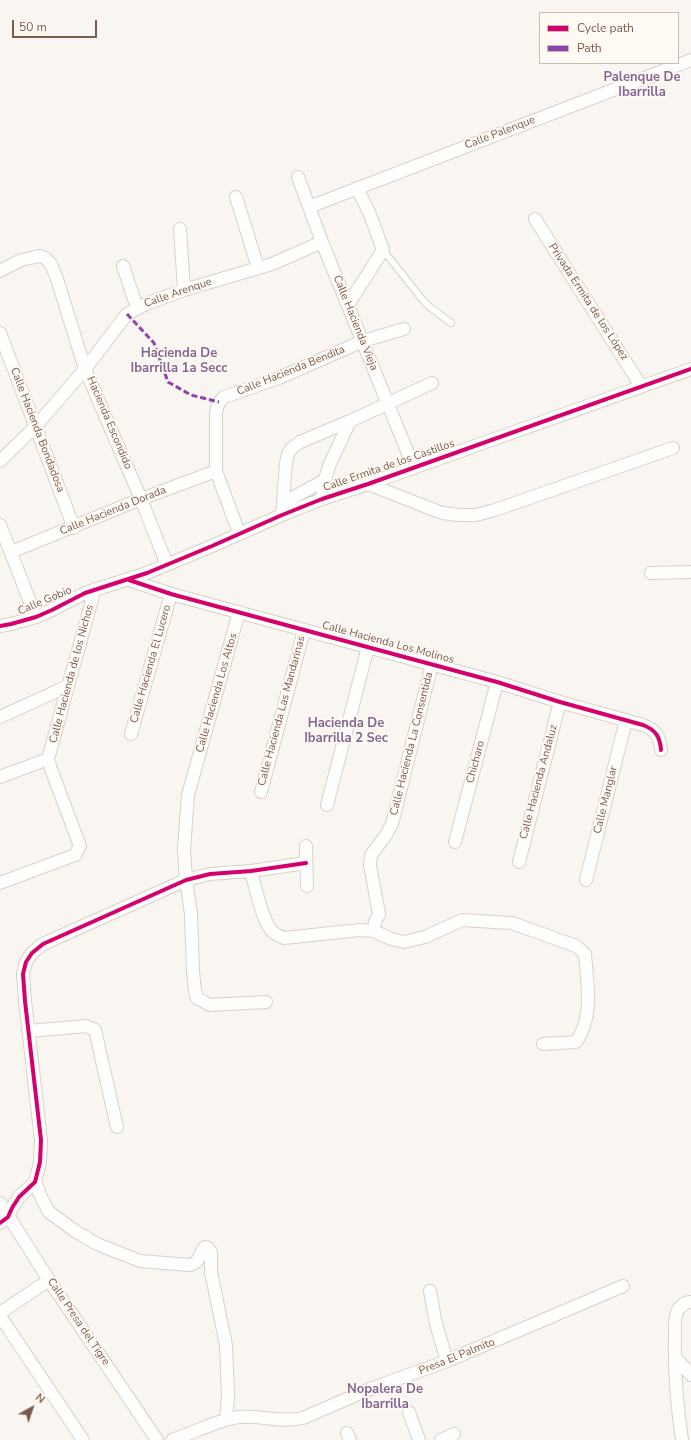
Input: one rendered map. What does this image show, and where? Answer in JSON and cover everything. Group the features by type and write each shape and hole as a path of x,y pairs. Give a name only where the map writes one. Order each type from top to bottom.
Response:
{"street":[{"name":"Calle Palenque","path":"309,207 691,60"},
{"name":"Calle Hacienda Vieja","path":"298,177 322,242 414,468"},
{"path":"348,305 383,250 369,212 358,188"},
{"path":"236,197 258,268"},
{"name":"Privada Ermita de los López","path":"535,219 641,386"},
{"path":"180,229 184,290"},
{"name":"Calle Arenque","path":"0,460 35,427 85,369 127,314 137,308 184,290 258,268 289,257 322,242"},
{"name":"Hacienda Escondido","path":"0,271 21,260 40,256 45,258 51,264 85,369 142,499 167,565"},
{"path":"123,266 137,308"},
{"name":"Calle Hacienda Bendita","path":"216,471 216,408 224,397 279,378 363,341 404,329"},
{"name":"Calle Hacienda Bondadosa","path":"0,333 74,528"},
{"name":"Calle Ermita de los Castillos","path":"95,589 128,580 212,546 282,509 322,499 368,484 691,369"},
{"path":"282,509 286,462 288,454 292,448 300,442 350,421 432,383"},
{"path":"322,499 324,480 329,466 350,421"},
{"path":"368,484 442,513 476,515 495,510 673,448"},
{"path":"216,471 239,533"},
{"name":"Calle Hacienda Dorada","path":"11,552 216,471"},
{"path":"282,509 324,480"},
{"path":"0,525 36,616"},
{"path":"651,573 691,572"},
{"name":"Calle Hacienda Los Molinos","path":"128,580 171,594 498,682 560,702 643,725 650,728 658,736 661,741 661,750"},
{"name":"Calle Gobio","path":"0,626 36,616 95,589"},
{"name":"Calle Hacienda de los Nichos","path":"48,759 95,589"},
{"name":"Calle Hacienda El Lucero","path":"131,734 171,594"},
{"name":"Calle Hacienda Los Altos","path":"239,612 188,795 184,849 186,880 191,914 193,971 197,998 210,1005 266,1002"},
{"name":"Calle Hacienda Las Mandarinas","path":"261,792 304,630"},
{"path":"327,805 368,647"},
{"name":"Calle Hacienda La Consentida","path":"374,931 375,922 379,914 370,866 371,855 392,824 432,664"},
{"name":"Chicharo","path":"455,842 498,682"},
{"path":"0,717 68,686"},
{"name":"Calle Hacienda Andaluz","path":"518,862 560,702"},
{"name":"Calle Manglar","path":"586,880 626,720"},
{"path":"0,777 48,759 80,846 75,855 0,883"},
{"path":"306,846 307,886"},
{"path":"226,1420 228,1395 226,1345 211,1272 210,1252 208,1248 205,1247 202,1249 200,1257 196,1263 190,1266 140,1260 97,1244 75,1231 50,1212 41,1197 36,1182 40,1162 41,1140 23,974 26,962 32,953 42,944 186,880 210,874 251,871 306,863"},
{"path":"251,871 270,930 276,935 284,938 360,930 374,931 391,939 404,942 425,937 462,920 475,920 512,923 576,946 585,954 589,1005 582,1033 576,1042 543,1044"},
{"path":"29,1031 86,1026 95,1030 117,1127"},
{"path":"4,1220 19,1197 36,1182"},
{"name":"Calle Presa del Tigre","path":"0,1203 4,1220 49,1280 157,1440"},
{"path":"49,1280 0,1314 82,1440"},
{"name":"Presa El Palmito","path":"172,1440 226,1420 240,1417 258,1417 280,1420 303,1418 370,1389 448,1361 623,1286"},
{"path":"430,1291 436,1324 448,1361"},
{"path":"682,1440 678,1412 675,1357 676,1319 678,1311 682,1305 687,1302 691,1302"},
{"path":"675,1357 691,1375"},
{"path":"409,1412 419,1440"},
{"path":"441,1440 454,1434"}],"lane":[{"path":"383,250 426,304 451,323"}],"marked path":[{"path":"127,314 154,343 168,382 191,395 219,402"}],"cycle path":[{"path":"0,626 36,617 85,593 147,573 322,499 691,369"},
{"path":"129,580 171,594 497,682 560,702 643,725 651,729 656,734 660,741 661,750"},
{"path":"0,1223 8,1217 19,1197 35,1182 40,1162 41,1140 23,974 26,962 32,953 43,944 186,880 210,874 251,871 306,863"}],"district":[{"name":"Palenque De Ibarrilla","path":"642,86"},
{"name":"Hacienda De Ibarrilla 1a Secc","path":"179,362"},
{"name":"Hacienda De Ibarrilla 2 Sec","path":"346,732"},
{"name":"Nopalera De Ibarrilla","path":"385,1398"}]}
